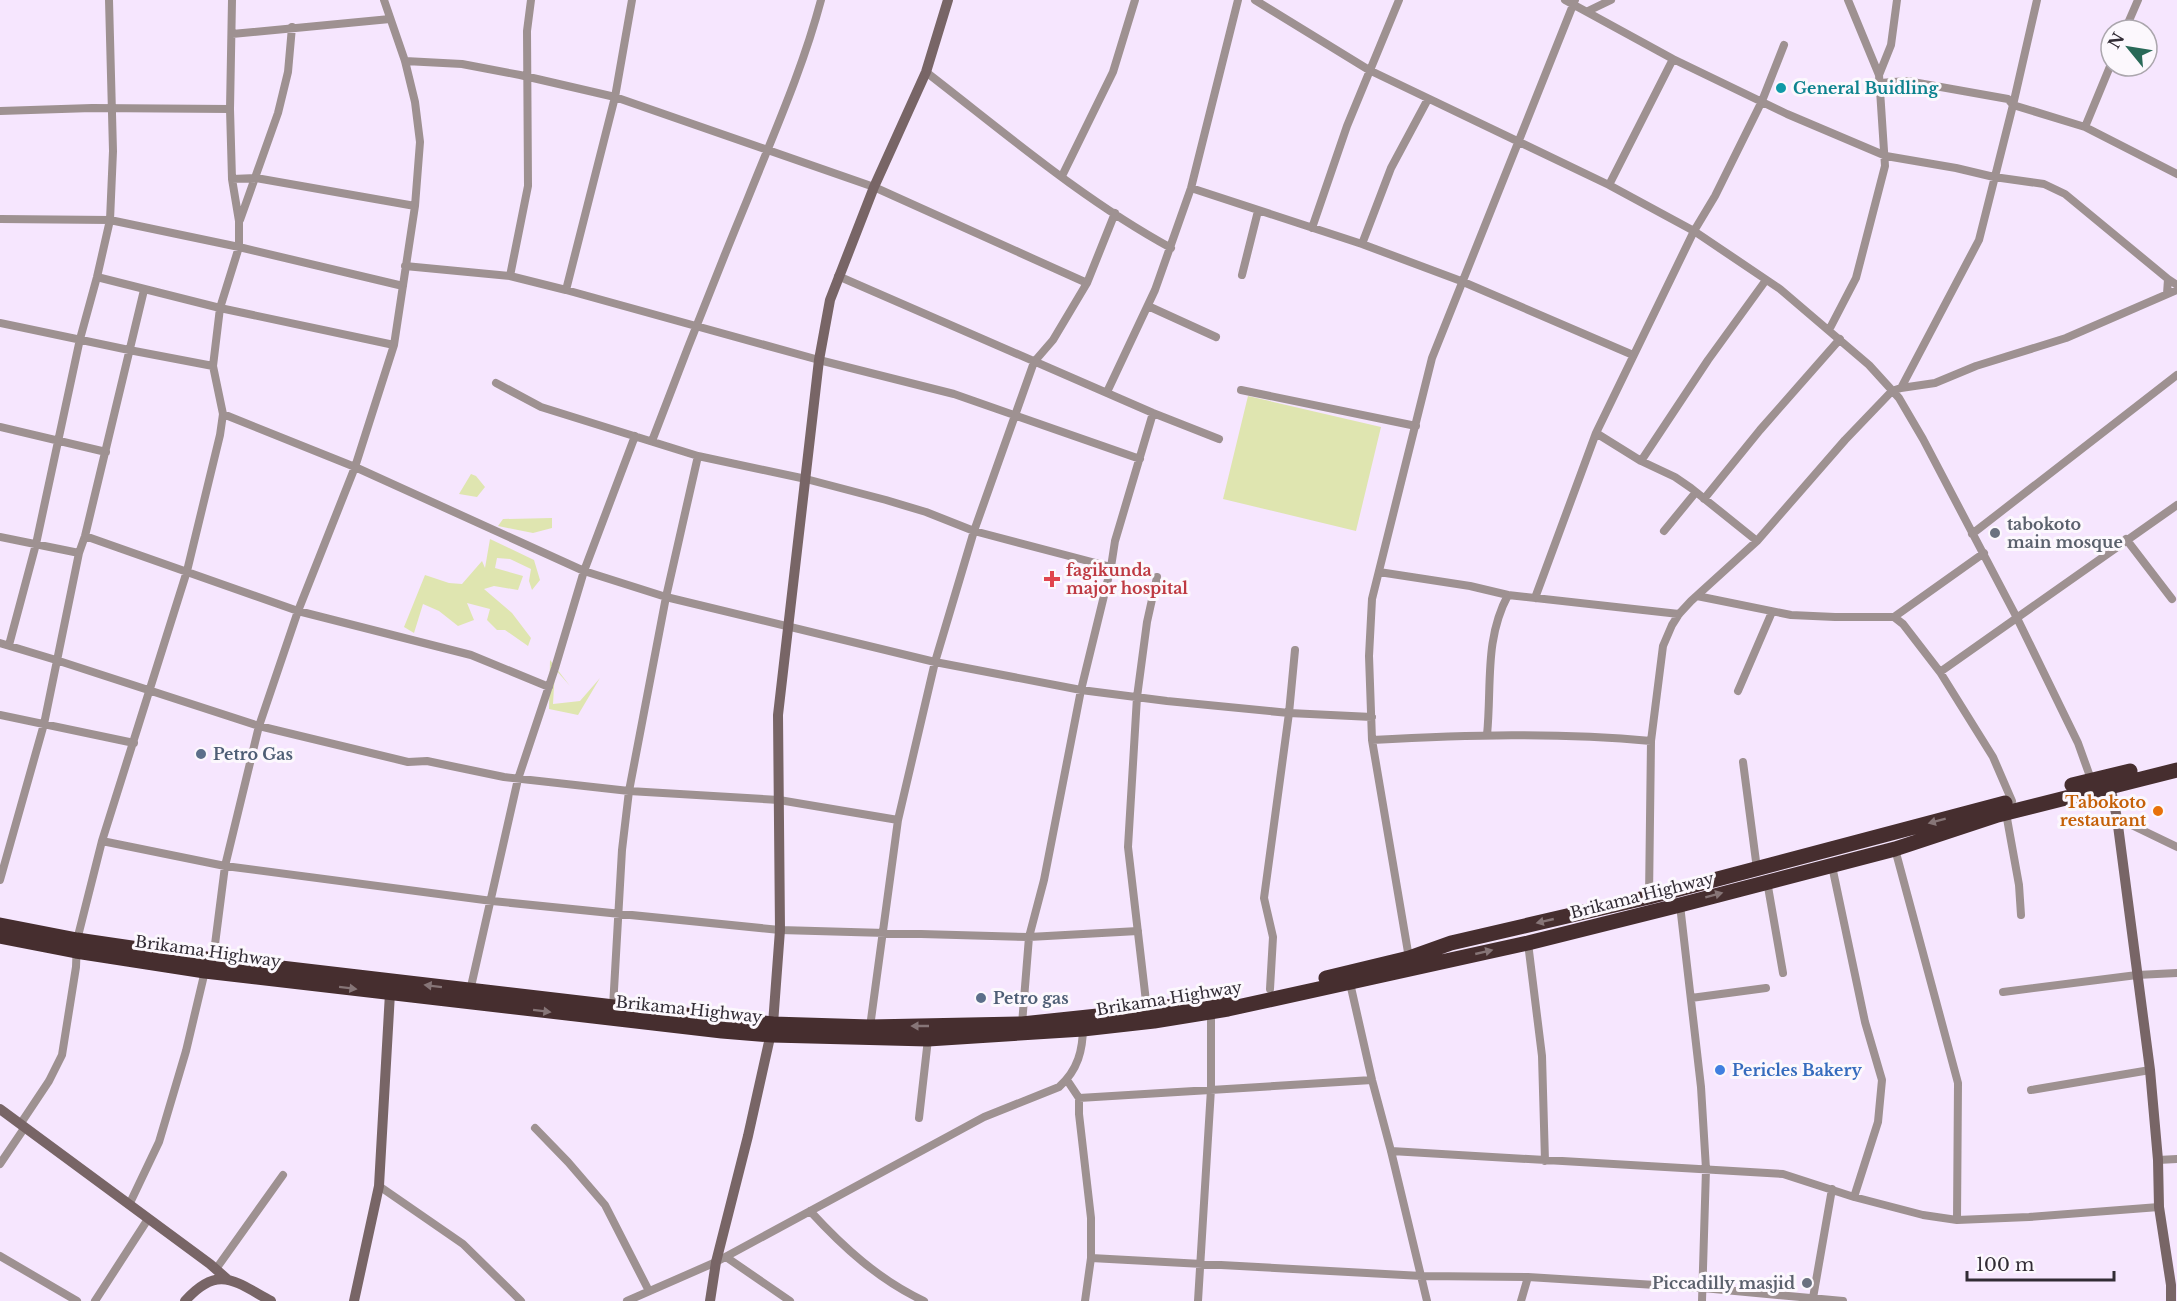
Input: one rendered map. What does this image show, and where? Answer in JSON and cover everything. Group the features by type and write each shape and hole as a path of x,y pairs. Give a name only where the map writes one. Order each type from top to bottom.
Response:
{"highway":[{"name":"Brikama Highway","path":"2109,781 2177,759"},
{"name":"Brikama Highway","path":"209,965 613,1007 772,1030 870,1026 1154,1022 1350,983 1528,943 1680,905 1762,875 2092,784 2177,770"},
{"name":"Brikama Highway","path":"0,936 77,945 390,993 676,1026 928,1039 1083,1024 1147,1010 1221,1000 1409,958 1451,943 1649,897 1762,875 1832,866 1895,849 2009,807"},
{"name":"Brikama Highway","path":"0,925 77,945"},
{"path":"1451,943 1455,959"}],"street":[{"path":"9,645 36,544 80,339 98,277 110,220 113,183 113,108 110,0"},
{"path":"0,1164 62,1055 76,967 77,945 102,841 187,572 220,435 223,414 213,366 220,308 239,247 239,221 232,179 230,109 232,0"},
{"path":"129,1205 159,1142 186,1051 209,965 225,866 259,726 298,612 355,466 394,345 415,206 420,142 415,102 405,61 384,0"},
{"path":"510,276 528,186 527,31 531,0"},
{"path":"566,290 615,97 632,0"},
{"path":"652,441 812,35 821,0"},
{"path":"710,1301 772,1030 780,930 778,715 819,360 830,300 838,276 874,187 926,72 948,0"},
{"path":"1062,176 1113,72 1135,0"},
{"path":"1107,392 1148,306 1171,248 1191,188 1238,0"},
{"path":"1255,0 1369,70 1609,185 1694,231 1766,280 1840,339 1883,378 1899,398 1923,439 2017,618 2078,743 2092,784"},
{"path":"1312,228 1347,126 1399,0"},
{"path":"1565,0 1574,2 1588,12 1673,58 1787,114 1886,156 1994,177 2044,184 2065,194 2177,285"},
{"path":"1588,12 1611,0"},
{"path":"1829,330 1856,278 1886,156 1879,79 1848,0"},
{"path":"1879,79 1891,45 1897,0"},
{"path":"1901,388 1979,240 2037,0"},
{"path":"2130,18 2138,0"},
{"path":"1409,958 1372,740 1369,656 1372,598 1432,358 1574,2"},
{"path":"232,34 390,19"},
{"path":"239,221 278,113 288,72 292,27"},
{"path":"1535,597 1596,433 1694,231 1715,196 1762,101 1785,45"},
{"path":"1609,185 1673,58"},
{"path":"405,61 462,64 527,76 615,97 874,187 1087,284"},
{"path":"926,72 1062,176 1144,234 1171,248"},
{"path":"2085,127 2105,78"},
{"path":"1879,79 1907,81 2008,99 2013,105 2085,127 2177,174"},
{"path":"1362,244 1391,168 1428,99"},
{"path":"0,111 113,108 230,109"},
{"path":"232,179 256,178 415,206"},
{"path":"1191,188 1362,244 1461,281 1633,355"},
{"path":"1242,275 1258,211"},
{"path":"870,1026 898,820 935,662 974,531 1034,362 1053,340 1087,284 1115,213"},
{"path":"0,219 110,220 239,247 403,286"},
{"path":"405,266 510,276 566,290 819,360 954,394 1140,459"},
{"path":"838,276 1152,413 1219,439"},
{"path":"98,277 220,308 394,345"},
{"path":"2167,294 2168,279"},
{"path":"1641,461 1708,360 1766,280"},
{"path":"0,880 44,724 79,553 106,452 144,290"},
{"path":"1649,897 1651,741 1663,646 1679,614 1756,541 1845,440 1892,391 1935,383 1976,366 2066,338 2177,290"},
{"path":"1148,306 1216,337"},
{"path":"0,323 213,366"},
{"path":"1704,499 1760,430 1840,339"},
{"path":"1972,534 2177,375"},
{"path":"496,383 541,407 698,456 806,479 926,512 974,531 1111,567"},
{"path":"1241,390 1416,426"},
{"path":"1022,1024 1029,937 1044,880 1115,541 1152,413"},
{"path":"223,414 355,466 584,571 666,597 935,662 1082,690 1289,713 1372,717"},
{"path":"0,427 106,452"},
{"path":"1596,433 1641,461 1675,477 1756,541"},
{"path":"470,991 492,901 502,840 518,779 584,571 634,435"},
{"path":"613,1007 622,850 629,791 666,597 698,456"},
{"path":"1664,531 1696,492"},
{"path":"1940,672 2177,505"},
{"path":"85,536 298,612 471,656 549,687"},
{"path":"0,537 79,553"},
{"path":"2126,540 2172,599"},
{"path":"1697,596 1772,612 1835,617 1894,617 1983,553"},
{"path":"1379,572 1470,586 1508,595 1679,614"},
{"path":"1147,1010 1128,847 1137,697 1147,622 1156,577"},
{"path":"1487,735 1490,704 1489,669 1499,611 1508,595"},
{"path":"1738,691 1772,612"},
{"path":"1894,617 1903,624 1940,672 1993,757 2009,807 2021,915"},
{"path":"0,644 259,726 408,762 427,761 518,779 629,791 779,800 898,820"},
{"path":"1270,989 1273,937 1264,898 1289,713 1295,650"},
{"path":"0,715 134,743"},
{"path":"1372,740 1487,735 1593,736 1651,741"},
{"path":"1743,762 1746,795 1783,973"},
{"path":"2109,781 2117,818 2151,1070 2159,1207 2174,1285 2171,1301"},
{"path":"2117,818 2177,847"},
{"path":"102,841 225,866 492,901 780,930 1029,937 1138,931"},
{"path":"1895,849 1958,1083 1956,1220"},
{"path":"1832,866 1865,1022 1882,1080 1878,1122 1854,1197"},
{"path":"1680,905 1701,1087 1706,1169 1702,1301"},
{"path":"1528,943 1542,1056 1545,1161"},
{"path":"2003,992 2137,975 2177,973"},
{"path":"1350,983 1427,1301"},
{"path":"1691,998 1766,988"},
{"path":"354,1301 379,1186 390,993"},
{"path":"1198,1301 1211,1089 1211,1011"},
{"path":"627,1301 721,1259 968,1124 1059,1087 1067,1080 1078,1060 1082,1047 1083,1024"},
{"path":"919,1118 928,1039"},
{"path":"2031,1090 2151,1070"},
{"path":"1067,1080 1079,1098 1091,1218 1091,1258 1085,1301"},
{"path":"1079,1098 1372,1080"},
{"path":"0,1109 227,1279 271,1301"},
{"path":"535,1128 606,1205 649,1291"},
{"path":"1391,1151 1784,1174 1854,1197 1923,1215 1956,1220 2159,1207"},
{"path":"2158,1160 2177,1159"},
{"path":"216,1269 283,1175"},
{"path":"379,1186 463,1244 521,1301"},
{"path":"1813,1298 1832,1189"},
{"path":"810,1211 839,1242 873,1271 923,1301"},
{"path":"95,1301 148,1219"},
{"path":"0,1256 77,1301"},
{"path":"1091,1258 1422,1276 1528,1277 1703,1288 1843,1301"},
{"path":"721,1259 790,1301"},
{"path":"1521,1301 1528,1277"},
{"path":"185,1301 211,1279 227,1279"}],"green space":[{"path":"1248,396 1381,427 1356,531 1223,499"},
{"path":"471,474 476,476 485,487 477,497 459,494"},
{"path":"552,518 552,528 533,533 498,526 503,519"},
{"path":"490,539 534,560 540,580 532,590 529,581 531,569 510,559 497,558 495,568 523,576 518,590 494,586 484,589 512,613 531,638 528,646 505,630 497,630 487,620 490,609 467,603 474,620 458,626 439,611 423,604 414,633 404,627 425,575 449,583 462,584 482,561 485,568"},
{"path":"550,660 570,686 555,669 553,704 580,701 600,678 578,715 549,709"}],"place":[{"name":"General Buidling","path":"1781,88"},
{"name":"tabokoto main mosque","path":"1995,533"},
{"name":"fagikunda major hospital","path":"1052,579"},
{"name":"Petro Gas","path":"201,754"},
{"name":"Tabokoto restaurant","path":"2158,811"},
{"name":"Petro gas","path":"981,998"},
{"name":"Pericles Bakery","path":"1720,1070"},
{"name":"Piccadilly masjid","path":"1807,1283"}]}
